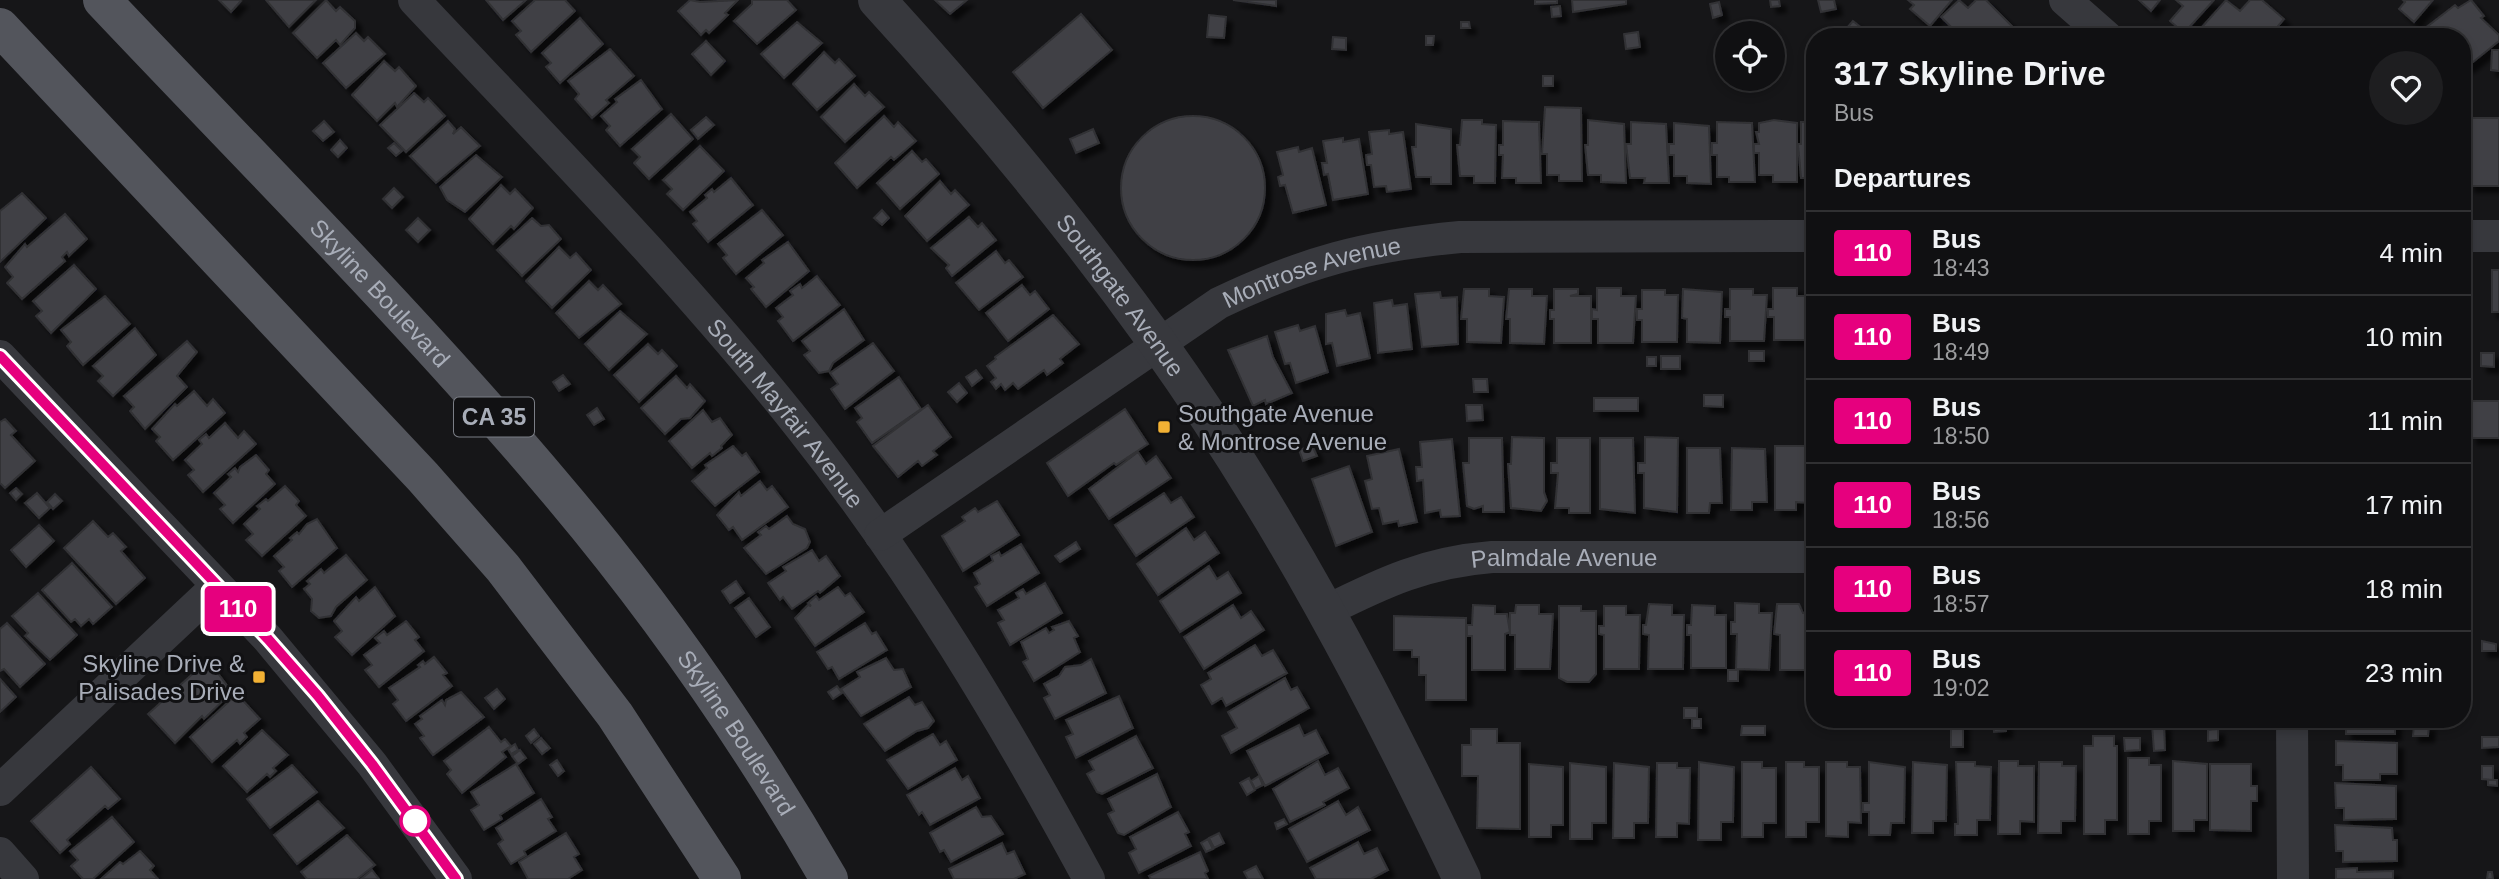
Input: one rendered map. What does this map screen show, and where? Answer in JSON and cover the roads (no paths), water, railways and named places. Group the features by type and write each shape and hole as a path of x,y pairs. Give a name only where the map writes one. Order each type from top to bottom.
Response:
{"main road":[{"name":"Skyline Boulevard","path":"102,0 462,382 554,485 632,584 704,683 774,788 829,879"},
{"path":"0,27 406,458 503,568 615,715 722,879"}],"street":[{"name":"South Mayfair Avenue","path":"414,0 729,339 802,429 880,535 961,655 1031,771 1089,879"},
{"name":"Southgate Avenue","path":"877,0 1004,147 1157,343 1225,444 1326,611 1462,879"},
{"path":"2065,0 2097,28"},
{"name":"Montrose Avenue","path":"880,535 1219,303 1278,275 1342,254 1402,243 1460,237 1806,236"},
{"path":"2471,236 2499,236"},
{"path":"0,356 268,639 318,696 372,764 456,879"},
{"name":"Palmdale Avenue","path":"1326,611 1379,584 1417,569 1455,560 1492,557 1806,557"},
{"path":"0,790 216,587"},
{"path":"2292,728 2293,879"},
{"path":"0,853 23,879"}],"place":[{"name":"Southgate Avenue & Montrose Avenue","path":"1164,427"},
{"name":"Skyline Drive & Palisades Drive","path":"259,677"}]}
